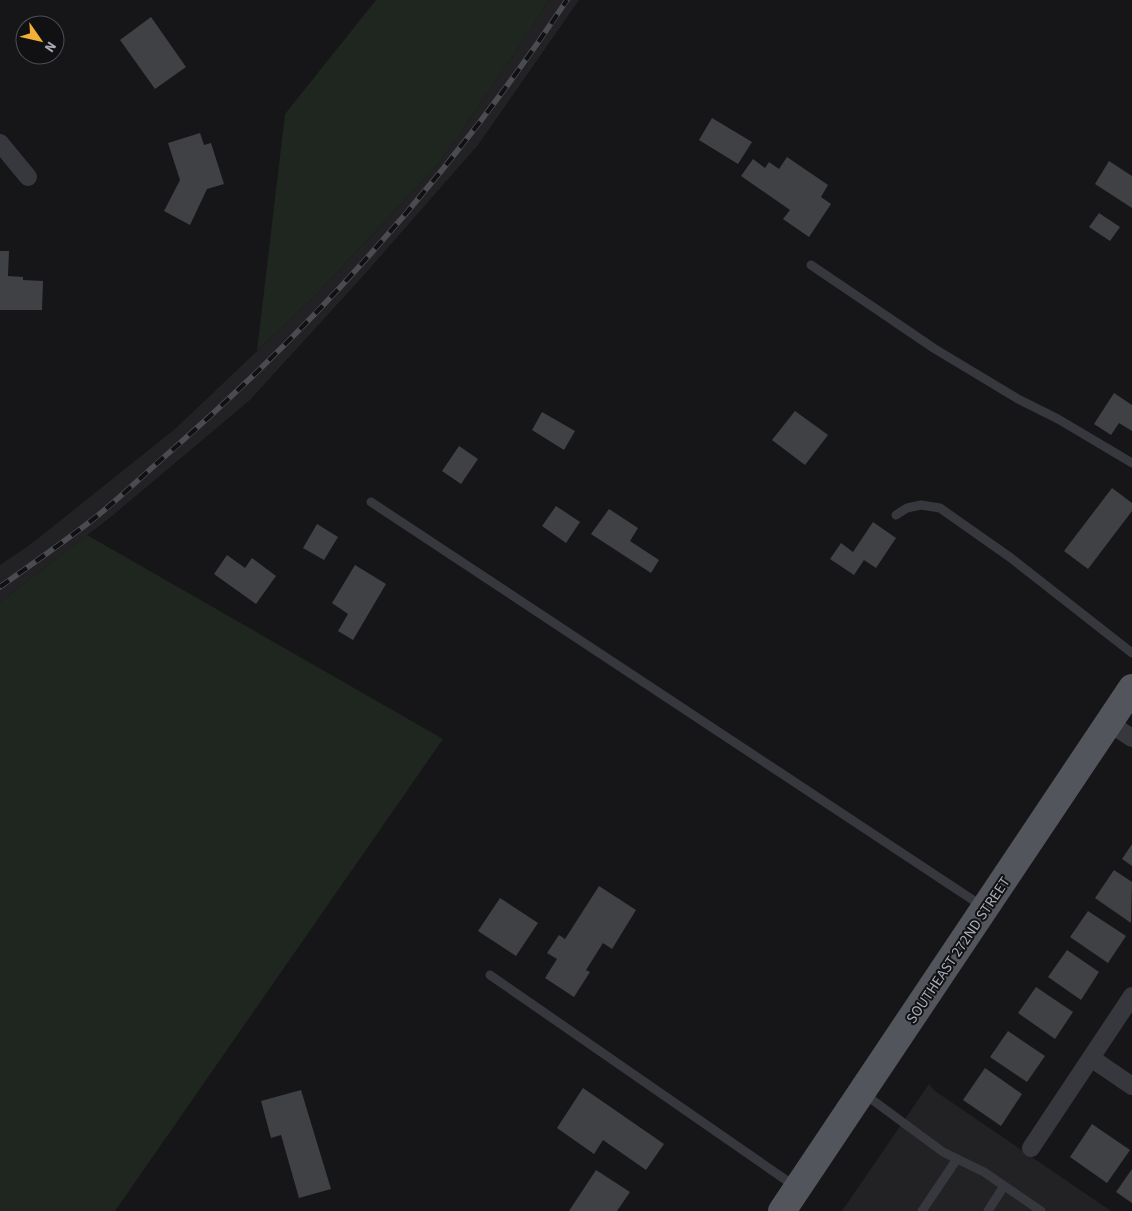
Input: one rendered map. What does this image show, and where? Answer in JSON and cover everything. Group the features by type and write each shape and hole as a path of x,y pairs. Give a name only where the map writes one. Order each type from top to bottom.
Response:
{"main road":[{"name":"SOUTHEAST 272ND STREET","path":"782,1211 1132,688"}],"street":[{"path":"0,143 28,177"},
{"path":"1109,722 1132,738"},
{"path":"1031,1148 1132,996"},
{"path":"1091,1058 1132,1086"}],"lane":[{"path":"811,265 935,348 1018,399 1058,419 1132,463"},
{"path":"371,502 986,908"},
{"path":"896,515 907,508 921,505 940,508 1011,558 1132,653"},
{"path":"490,974 798,1188"},
{"path":"862,1093 943,1152 984,1172 1041,1211"},
{"path":"922,1211 957,1159"},
{"path":"988,1211 1004,1186"}],"shaded area":[{"path":"376,0 549,0 522,43 440,162 316,295 257,351 285,114"},
{"path":"549,0 579,0 478,145 363,276 250,400 112,516 0,602 0,565 31,544 175,429 316,295 440,162 522,43"},
{"path":"87,535 443,739 115,1211 0,1211 0,602"},
{"path":"929,1084 935,1091 1111,1211 842,1211"}],"building":[{"path":"151,17 186,67 155,89 120,40"},
{"path":"712,118 752,142 738,164 699,140"},
{"path":"200,133 204,145 211,143 224,184 207,189 190,225 164,211 180,180 168,143"},
{"path":"787,157 828,185 821,197 831,204 809,237 783,219 790,210 741,176 753,159 765,168 769,162 779,169"},
{"path":"1109,161 1132,176 1132,208 1095,184"},
{"path":"1099,213 1120,227 1110,241 1089,227"},
{"path":"0,251 9,251 8,276 23,277 23,280 43,281 42,310 0,310"},
{"path":"1114,393 1132,405 1132,431 1119,423 1111,435 1094,424"},
{"path":"795,411 828,435 805,465 772,440"},
{"path":"542,412 575,431 564,450 532,430"},
{"path":"459,446 478,459 461,484 442,471"},
{"path":"1112,488 1132,503 1132,511 1088,569 1064,551"},
{"path":"556,506 580,522 566,543 542,526"},
{"path":"609,509 638,528 630,541 659,560 651,573 591,534"},
{"path":"873,522 896,538 876,568 864,560 854,575 830,559 841,543 853,552"},
{"path":"317,524 338,537 324,560 303,548"},
{"path":"227,555 245,568 252,558 276,576 256,604 214,574"},
{"path":"355,565 386,584 353,640 338,631 348,614 332,603"},
{"path":"1132,844 1132,866 1122,859"},
{"path":"1114,870 1132,882 1131,923 1095,898"},
{"path":"599,886 636,910 612,949 603,943 586,970 590,972 574,997 545,978 557,959 547,953 559,935 565,939"},
{"path":"500,898 538,923 516,956 478,931"},
{"path":"1088,911 1126,936 1108,963 1070,937"},
{"path":"1067,950 1099,972 1081,1000 1048,977"},
{"path":"1036,987 1073,1012 1055,1039 1018,1013"},
{"path":"1008,1031 1045,1056 1027,1082 990,1057"},
{"path":"985,1068 1022,1094 1001,1126 963,1100"},
{"path":"583,1088 664,1144 646,1170 603,1140 594,1154 557,1128"},
{"path":"301,1090 331,1189 299,1198 281,1135 271,1138 261,1101"},
{"path":"1092,1124 1130,1150 1107,1183 1070,1157"},
{"path":"1132,1169 1132,1203 1116,1192"},
{"path":"596,1170 630,1192 617,1211 569,1211"}],"railway":[{"path":"0,587 87,524 119,498 227,401 281,348 384,239 433,181 480,122 567,0"}]}
